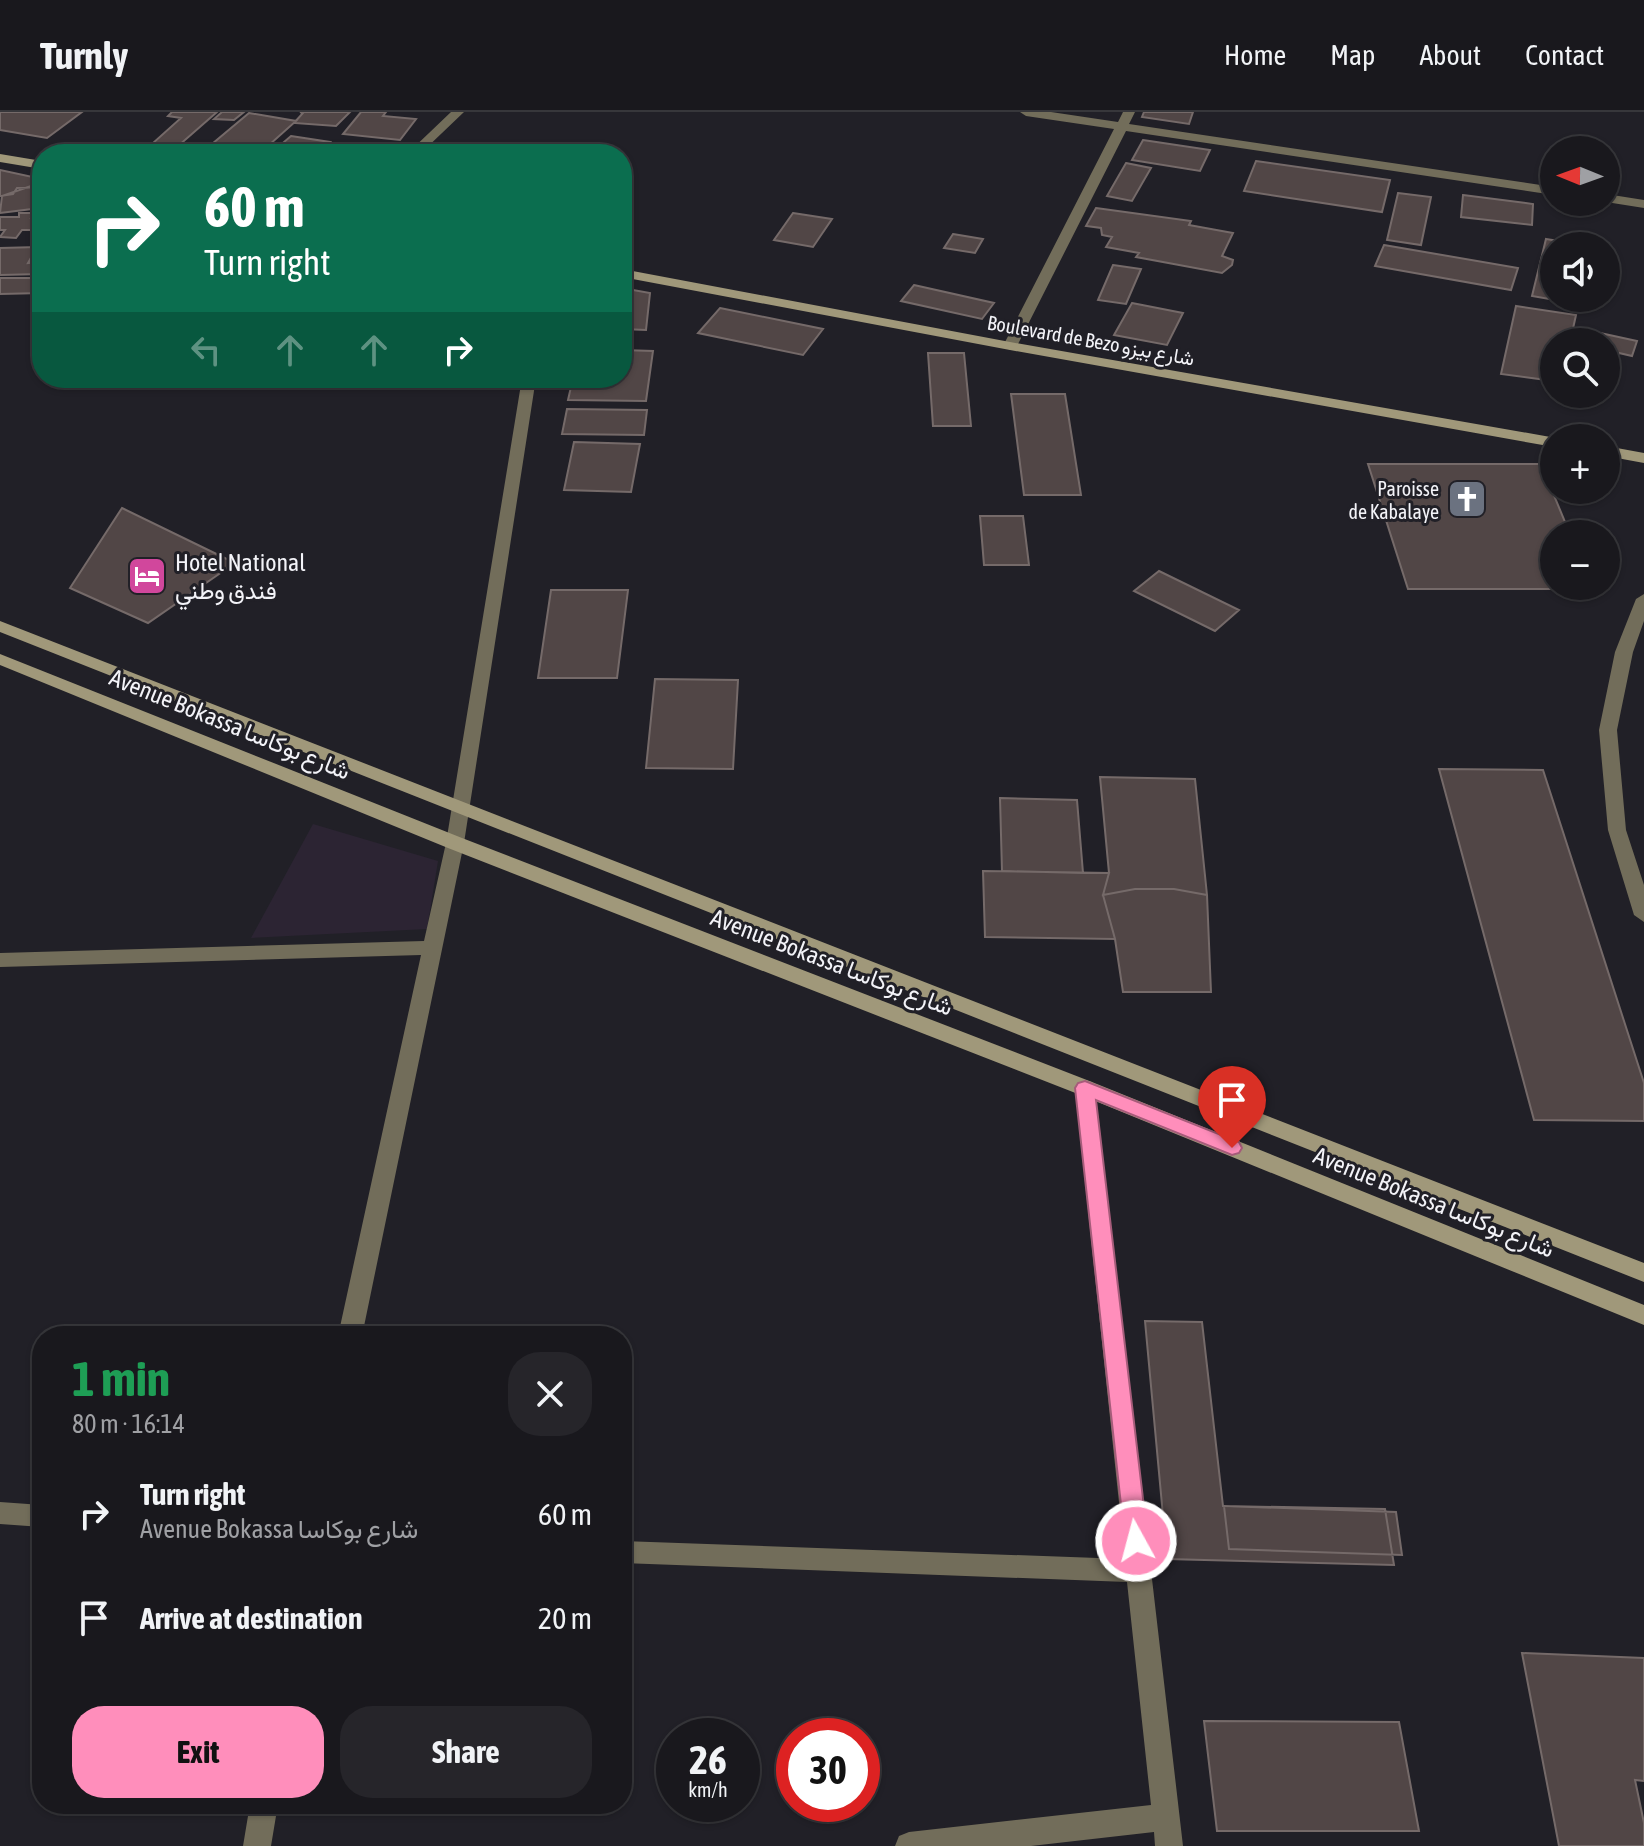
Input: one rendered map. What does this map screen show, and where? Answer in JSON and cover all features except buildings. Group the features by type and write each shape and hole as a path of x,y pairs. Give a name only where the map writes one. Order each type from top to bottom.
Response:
{"street":[{"path":"424,144 458,112"},
{"path":"1026,112 1540,189"},
{"path":"1010,346 1129,112"},
{"path":"0,158 32,163"},
{"path":"1620,200 1644,204"},
{"name":"Boulevard de Bezo شارع بيزو","path":"632,275 1010,346 1540,440"},
{"path":"352,1326 455,843 527,388"},
{"path":"1620,454 1644,458"},
{"path":"1644,599 1624,652 1608,730 1617,830 1644,915"},
{"name":"Avenue Bokassa شارع بوكاسا","path":"0,626 460,810 1091,1052 1644,1273"},
{"name":"Avenue Bokassa شارع بوكاسا","path":"0,659 455,843 1085,1088 1644,1315"},
{"path":"0,960 434,948"},
{"path":"1085,1088 1169,1846"},
{"path":"0,1513 32,1515"},
{"path":"632,1552 1140,1571"},
{"path":"257,1846 262,1814"},
{"path":"909,1846 993,1842 1166,1817"}],"shaded area":[{"path":"313,824 438,861 427,929 251,938"}],"place":[{"name":"Paroisse de Kabalaye","path":"1467,499"},
{"name":"Hotel National فندق وطني","path":"147,576"}],"route":[{"path":"1136,1541 1085,1088 1232,1148"}]}
